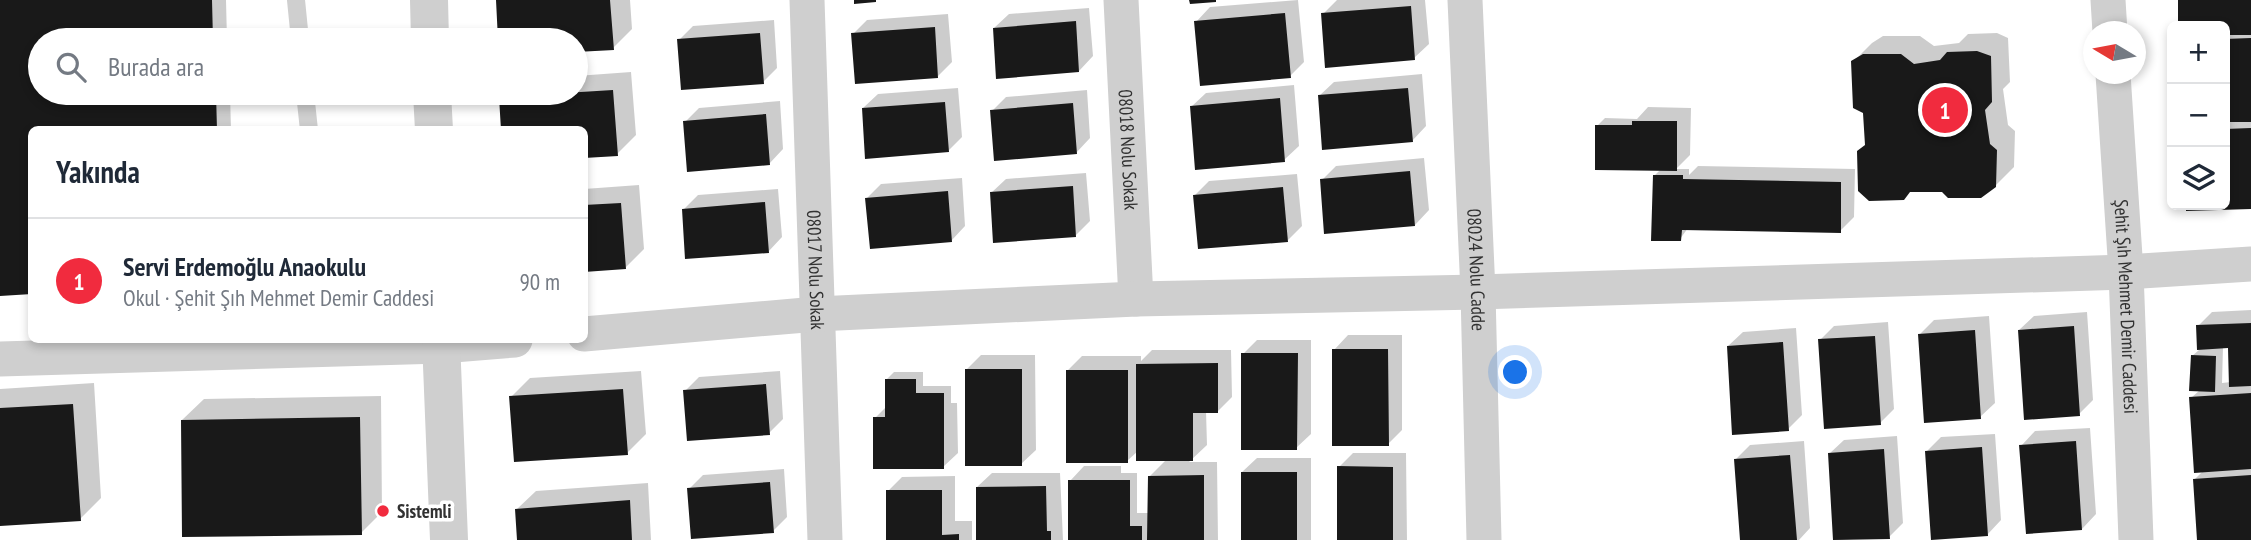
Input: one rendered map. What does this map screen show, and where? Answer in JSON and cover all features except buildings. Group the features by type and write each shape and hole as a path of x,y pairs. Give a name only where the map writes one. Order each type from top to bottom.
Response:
{"street":[{"path":"429,0 430,28"},
{"name":"08017 Nolu Sokak","path":"807,0 825,540"},
{"name":"08018 Nolu Sokak","path":"1121,0 1136,299"},
{"name":"08024 Nolu Cadde","path":"1465,0 1478,292 1484,540"},
{"path":"2108,0 2109,21"},
{"name":"Şehit Şıh Mehmet Demir Caddesi","path":"2114,84 2126,272 2136,540"},
{"path":"433,105 434,126"},
{"path":"588,334 817,314 1136,299 1478,292 2126,272 2251,264"},
{"path":"0,359 329,344 441,343 449,540"}],"lane":[{"path":"296,0 299,28"},
{"path":"306,105 309,126"}],"place":[{"name":"Servi Erdemoğlu Anaokulu","path":"1945,110"},
{"name":"Sistemli","path":"383,511"}]}
